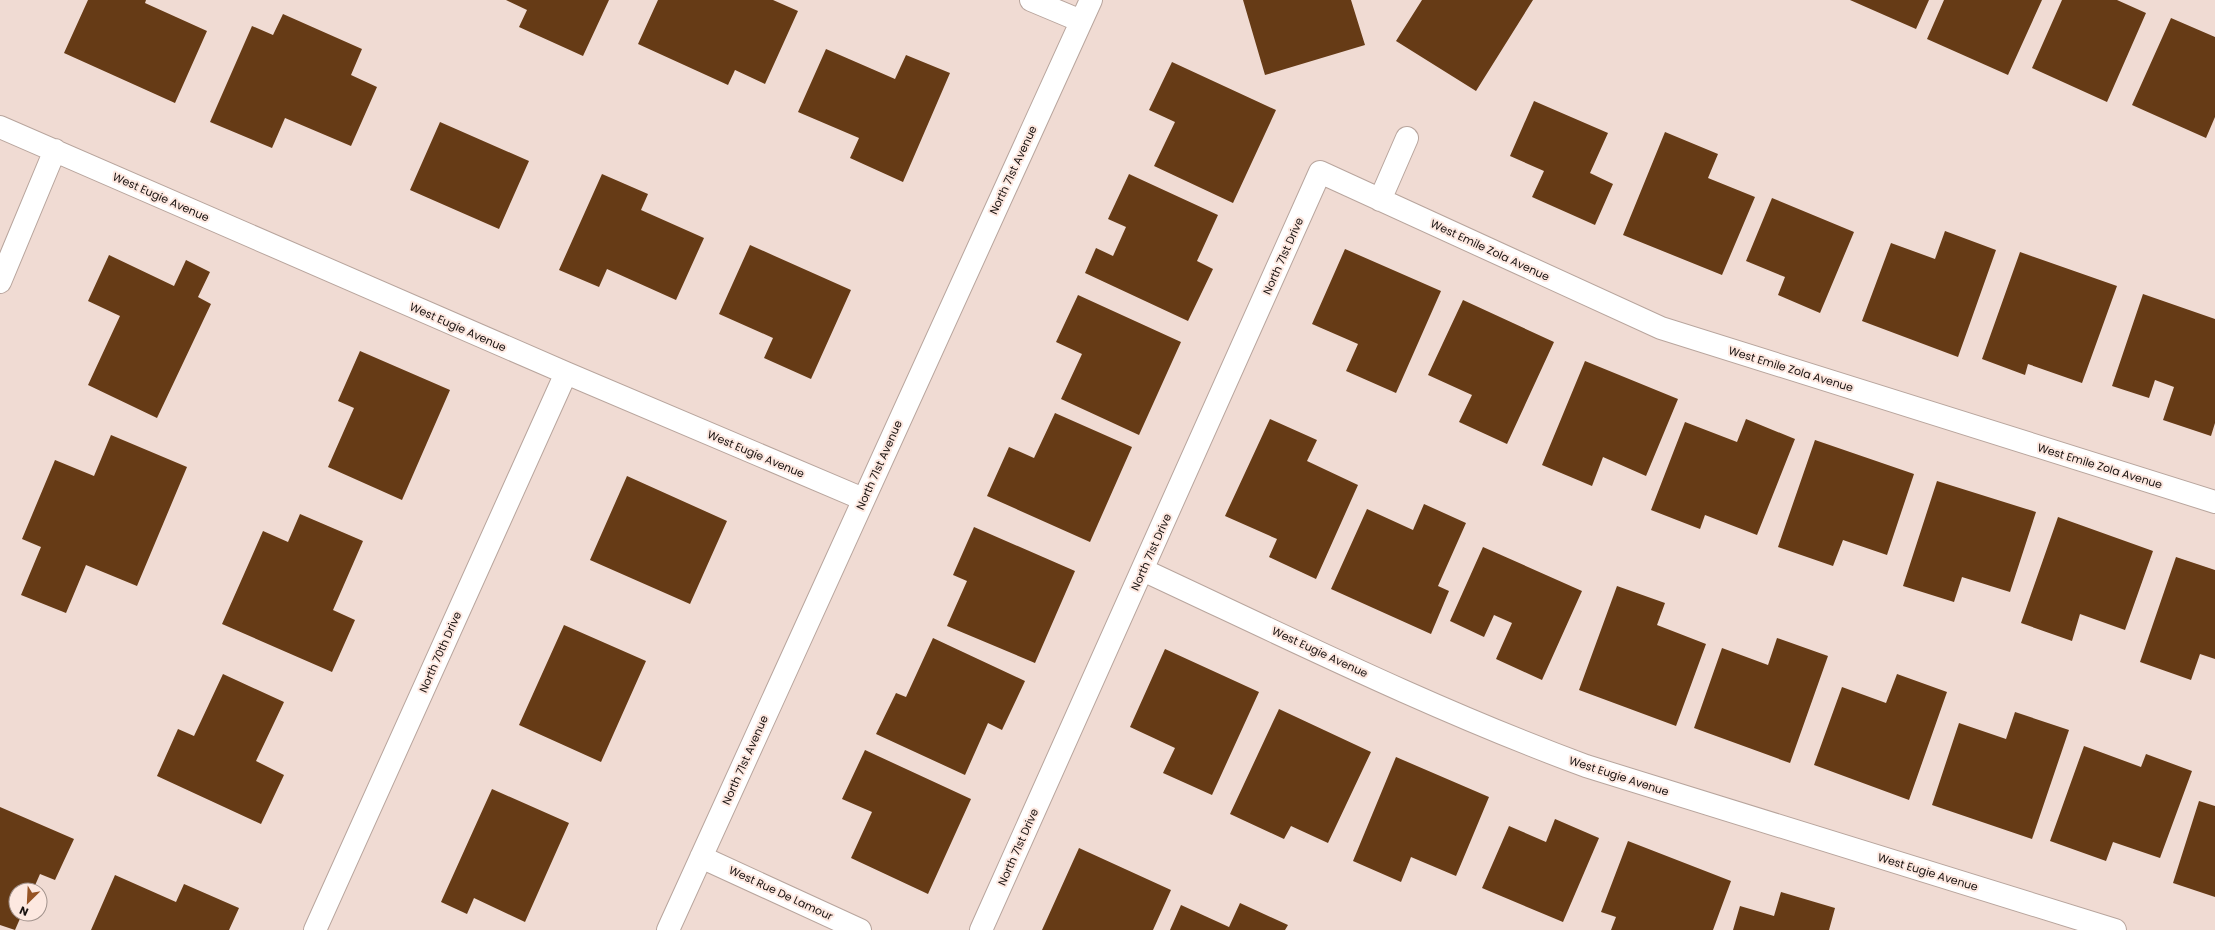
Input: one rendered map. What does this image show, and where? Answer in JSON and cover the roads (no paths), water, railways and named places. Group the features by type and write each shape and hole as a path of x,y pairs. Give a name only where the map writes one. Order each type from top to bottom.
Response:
{"street":[{"path":"1031,0 1081,21"},
{"name":"North 71st Avenue","path":"668,930 1091,0"},
{"name":"West Eugie Avenue","path":"0,127 566,373 863,499"},
{"path":"1380,200 1407,138"},
{"path":"0,282 55,150"},
{"name":"West Emile Zola Avenue","path":"1320,172 1661,328 2215,502"},
{"name":"North 71st Drive","path":"981,930 1320,172"},
{"name":"North 70th Drive","path":"315,930 566,373"},
{"name":"West Eugie Avenue","path":"1143,570 1431,704 1593,769 2115,930"},
{"name":"West Rue De Lamour","path":"701,857 860,930"}]}
